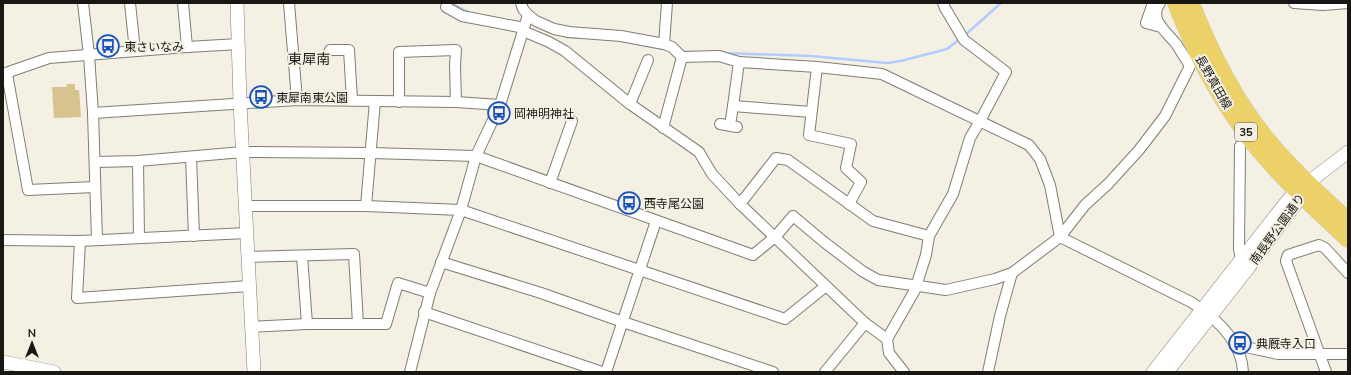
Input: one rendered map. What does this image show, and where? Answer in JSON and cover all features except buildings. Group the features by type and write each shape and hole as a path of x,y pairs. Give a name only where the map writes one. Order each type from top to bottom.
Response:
{"main road":[{"name":"長野真田線","path":"1176,3 1188,35 1199,57 1242,127 1257,146 1303,190 1348,239"},
{"name":"長野真田線","path":"1190,3 1216,60 1235,94 1303,190 1348,221"}],"street":[{"path":"83,3 89,55 93,112 97,240"},
{"path":"130,3 134,51"},
{"path":"183,3 187,47"},
{"path":"237,3 240,103 254,372"},
{"path":"290,3 297,100"},
{"path":"521,3 523,9 528,15 536,21 554,29 591,35 621,36 664,44 672,48 682,57 719,56 739,62 817,67 882,74 1029,145 1040,159 1050,185 1060,237"},
{"path":"664,44 667,3"},
{"path":"904,372 888,352 887,339 917,286 926,255 929,236 953,194 970,138 1006,72 963,38 945,8 944,3"},
{"path":"1294,3 1323,5 1348,3"},
{"path":"95,162 138,161 243,152 476,156 753,255 775,237 793,216 862,271 878,280 946,290 995,279 1012,273 1060,237 1085,205 1108,184 1134,155 1160,122 1190,66 1176,44 1161,27 1155,5"},
{"path":"446,7 462,16 519,27 565,51 630,104 699,152 712,174 740,204 866,323 887,339"},
{"path":"410,372 430,293 461,210 476,156 500,105 528,15"},
{"path":"96,187 28,190 5,74 49,58 239,44"},
{"path":"330,50 349,50 352,100"},
{"path":"399,102 399,52 456,50 456,102"},
{"path":"664,128 682,57"},
{"path":"630,104 648,60"},
{"path":"729,125 739,62"},
{"path":"817,67 809,135 851,144 846,168 861,182 849,204"},
{"path":"93,112 297,100 456,102 500,105"},
{"path":"366,206 375,101"},
{"path":"733,106 811,112"},
{"path":"550,183 572,121"},
{"path":"1240,146 1239,249 1242,259"},
{"path":"1303,190 1348,152"},
{"path":"191,157 194,236"},
{"path":"740,204 776,158 788,160 873,220 929,236"},
{"path":"138,161 140,238"},
{"name":"南長野公園通り","path":"1167,372 1242,259 1284,206 1303,190"},
{"name":"南長野公園通り","path":"1153,372 1249,267 1303,190"},
{"path":"245,206 366,206 461,210 785,319 826,286"},
{"path":"606,372 656,221"},
{"path":"3,240 80,241 247,233"},
{"path":"1060,237 1191,302 1206,313 1222,328 1236,345 1242,363 1243,372"},
{"path":"80,241 77,298 249,286"},
{"path":"1326,372 1286,261 1288,255 1319,245 1325,248 1348,272"},
{"path":"248,257 354,254 358,324"},
{"path":"302,256 307,324"},
{"path":"441,262 541,293 773,372"},
{"path":"988,372 1000,316 1012,273"},
{"path":"251,327 307,324 386,324 398,283 430,293"},
{"path":"424,312 602,372"},
{"path":"825,372 866,323"},
{"path":"1236,345 1278,354 1348,354"},
{"path":"3,362 54,372"}],"shaded area":[{"path":"67,84 75,84 75,90 79,90 81,117 54,118 52,87 66,87"}],"waterway":[{"path":"451,3 470,13"},
{"path":"964,36 1001,3"},
{"path":"567,37 581,38"},
{"path":"724,53 811,56 887,63 901,61 947,49 960,39"},
{"path":"622,41 668,50"},
{"path":"684,52 693,52"}],"place":[{"name":"東さいなみ","path":"108,46"},
{"name":"東犀南東公園","path":"261,97"},
{"name":"岡神明神社","path":"499,113"},
{"name":"西寺尾公園","path":"629,203"},
{"name":"典厩寺入口","path":"1240,343"}],"district":[{"name":"東犀南","path":"309,59"}]}
